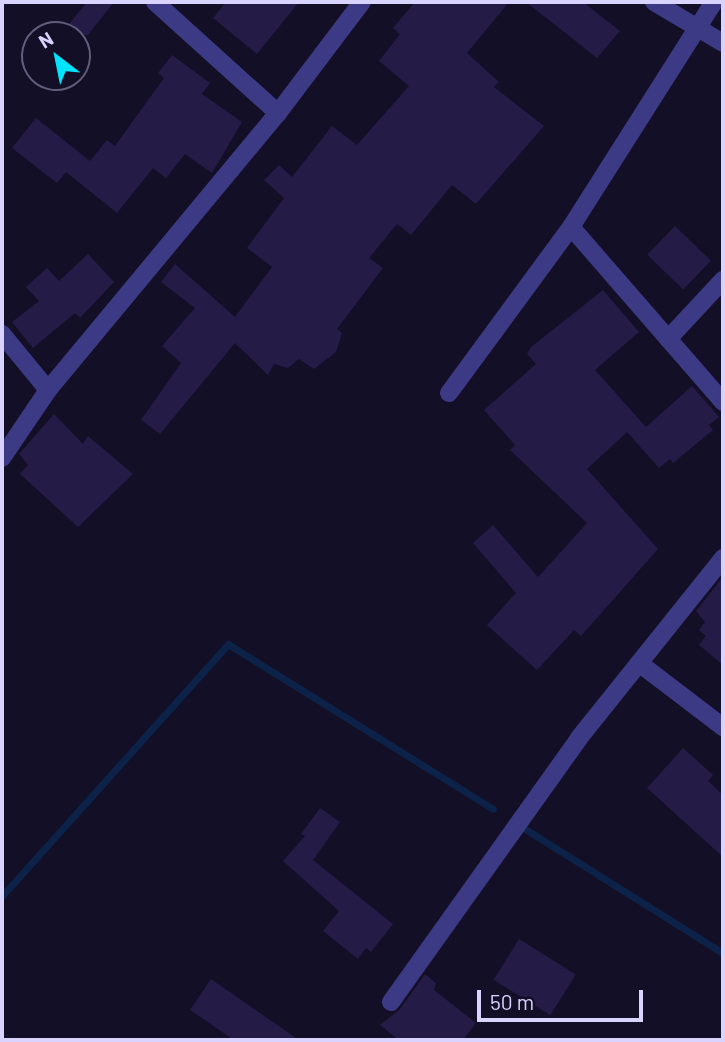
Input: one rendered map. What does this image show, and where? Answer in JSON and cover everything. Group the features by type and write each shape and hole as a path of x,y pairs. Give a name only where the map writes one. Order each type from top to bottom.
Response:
{"street":[{"path":"155,2 278,113"},
{"path":"2,458 48,390 278,113 362,2"},
{"path":"654,2 723,43"},
{"path":"449,393 571,227 714,2"},
{"path":"571,227 723,402"},
{"path":"668,339 723,281"},
{"path":"2,334 48,390"},
{"path":"391,1002 579,738 723,558"},
{"path":"639,663 723,727"}],"building":[{"path":"87,2 114,2 91,31 91,21 71,21"},
{"path":"226,2 299,2 257,54 213,18"},
{"path":"415,2 509,2 467,53 499,82 494,87 544,126 476,204 452,185 411,235 397,224 369,258 383,268 337,329 342,333 336,352 314,369 299,359 288,368 274,364 268,375 235,343 160,434 141,420 181,363 162,346 195,308 161,282 175,264 235,317 272,267 247,248 284,198 264,180 279,165 292,177 332,126 357,145 409,86 379,61 400,34 393,28"},
{"path":"526,2 583,2 620,31 597,58"},
{"path":"172,55 210,83 202,94 242,122 212,173 185,154 166,178 153,168 117,213 66,172 57,183 12,148 36,118 90,161 107,140 115,146 164,78 158,73"},
{"path":"675,226 711,261 683,290 647,255"},
{"path":"88,254 114,282 80,318 75,313 33,348 12,322 39,301 26,287 47,268 59,281"},
{"path":"603,290 639,332 595,370 646,427 692,386 719,417 709,425 713,430 673,463 670,459 659,468 627,432 587,469 658,549 581,636 574,630 537,670 487,625 516,593 473,543 493,525 538,577 587,523 510,450 515,445 484,410 536,364 527,354 531,347"},
{"path":"54,414 83,444 88,436 133,474 78,527 20,474 28,465 19,454"},
{"path":"723,577 723,665 699,645 706,636 699,630 705,622 696,611"},
{"path":"683,748 713,775 708,781 723,795 723,857 647,788"},
{"path":"320,808 340,822 313,860 393,924 371,952 366,948 358,959 323,931 339,911 283,861 305,836 301,834"},
{"path":"519,939 576,975 550,1015 494,980"},
{"path":"425,974 436,983 434,990 476,1023 463,1040 399,1040 380,1025 400,1009"},
{"path":"211,979 299,1040 234,1040 190,1010"}],"waterway":[{"path":"2,896 228,644 493,809"},
{"path":"522,827 723,953"}]}
